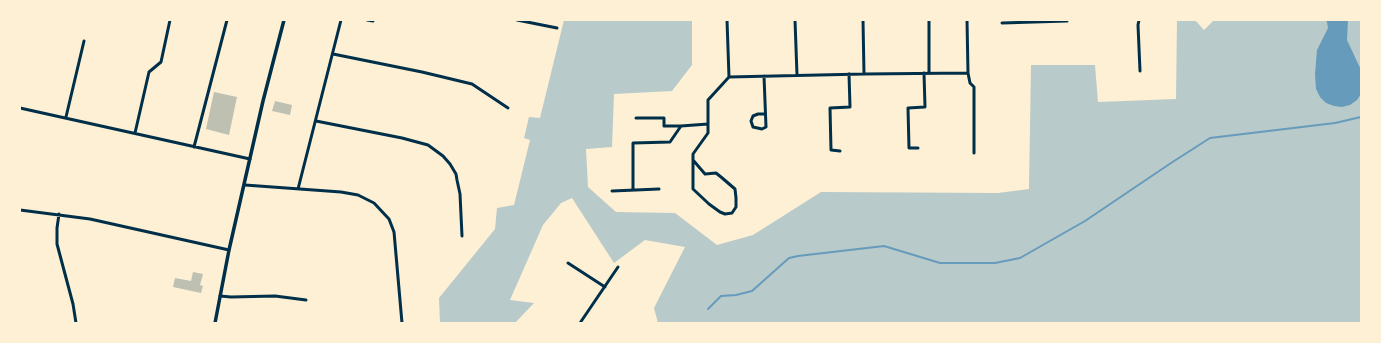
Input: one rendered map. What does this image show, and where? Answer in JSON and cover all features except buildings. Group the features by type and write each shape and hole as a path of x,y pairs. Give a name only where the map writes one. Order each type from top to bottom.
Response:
{"street":[{"path":"135,133 149,72 161,62 170,20"},
{"path":"194,147 226,20"},
{"path":"215,323 229,250 273,60 284,20"},
{"path":"298,189 341,20"},
{"path":"367,20 373,21"},
{"path":"517,20 557,28"},
{"path":"693,160 705,174 716,174 735,189 736,207 732,213 725,214 720,212 693,189 693,160 693,154 708,132 708,100 729,77 727,20"},
{"path":"795,20 797,75"},
{"path":"863,20 864,74"},
{"path":"929,20 929,73"},
{"path":"967,20 968,73 970,83 974,87 974,153"},
{"path":"1139,20 1140,72"},
{"path":"1002,23 1067,21"},
{"path":"66,117 84,41"},
{"path":"333,54 472,84 508,108"},
{"path":"918,148 909,148 908,108 925,106 924,73"},
{"path":"729,77 968,73"},
{"path":"840,151 831,150 830,108 850,107 849,74"},
{"path":"764,76 766,127 762,129 753,127 751,122 753,116 765,114"},
{"path":"20,108 250,159"},
{"path":"636,118 664,118 664,126 708,124"},
{"path":"316,122 402,138 428,145 443,156 450,164 457,178 460,194 462,236"},
{"path":"634,190 633,144 670,142 681,126"},
{"path":"245,185 341,192 358,195 374,203 384,213 392,226 395,238 402,323"},
{"path":"612,191 659,189"},
{"path":"20,210 90,219 229,250"},
{"path":"59,214 56,228 57,244 73,304 76,323"},
{"path":"568,263 605,287"},
{"path":"580,323 618,268"},
{"path":"220,296 275,296 306,300"}],"shaded area":[{"path":"564,20 692,20 692,65 672,91 614,94 612,147 586,149 588,187 616,212 675,213 717,245 753,235 821,192 998,193 1029,189 1031,65 1095,65 1098,102 1176,99 1177,20 1195,20 1204,30 1214,20 1361,20 1361,323 658,323 654,308 685,247 645,240 614,263 572,198 561,203 543,225 510,300 534,303 515,323 440,323 439,298 495,229 497,208 514,205 530,140 524,138 529,117 540,118"}],"water":[{"path":"1325,20 1348,20 1347,40 1361,70 1361,94 1357,100 1350,105 1342,107 1326,103 1320,97 1316,89 1315,74 1317,50 1328,28"}],"waterway":[{"path":"708,309 721,296 736,295 752,291 789,258 798,256 884,246 940,263 995,263 1020,258 1085,221 1210,138 1335,123 1361,117"}]}
